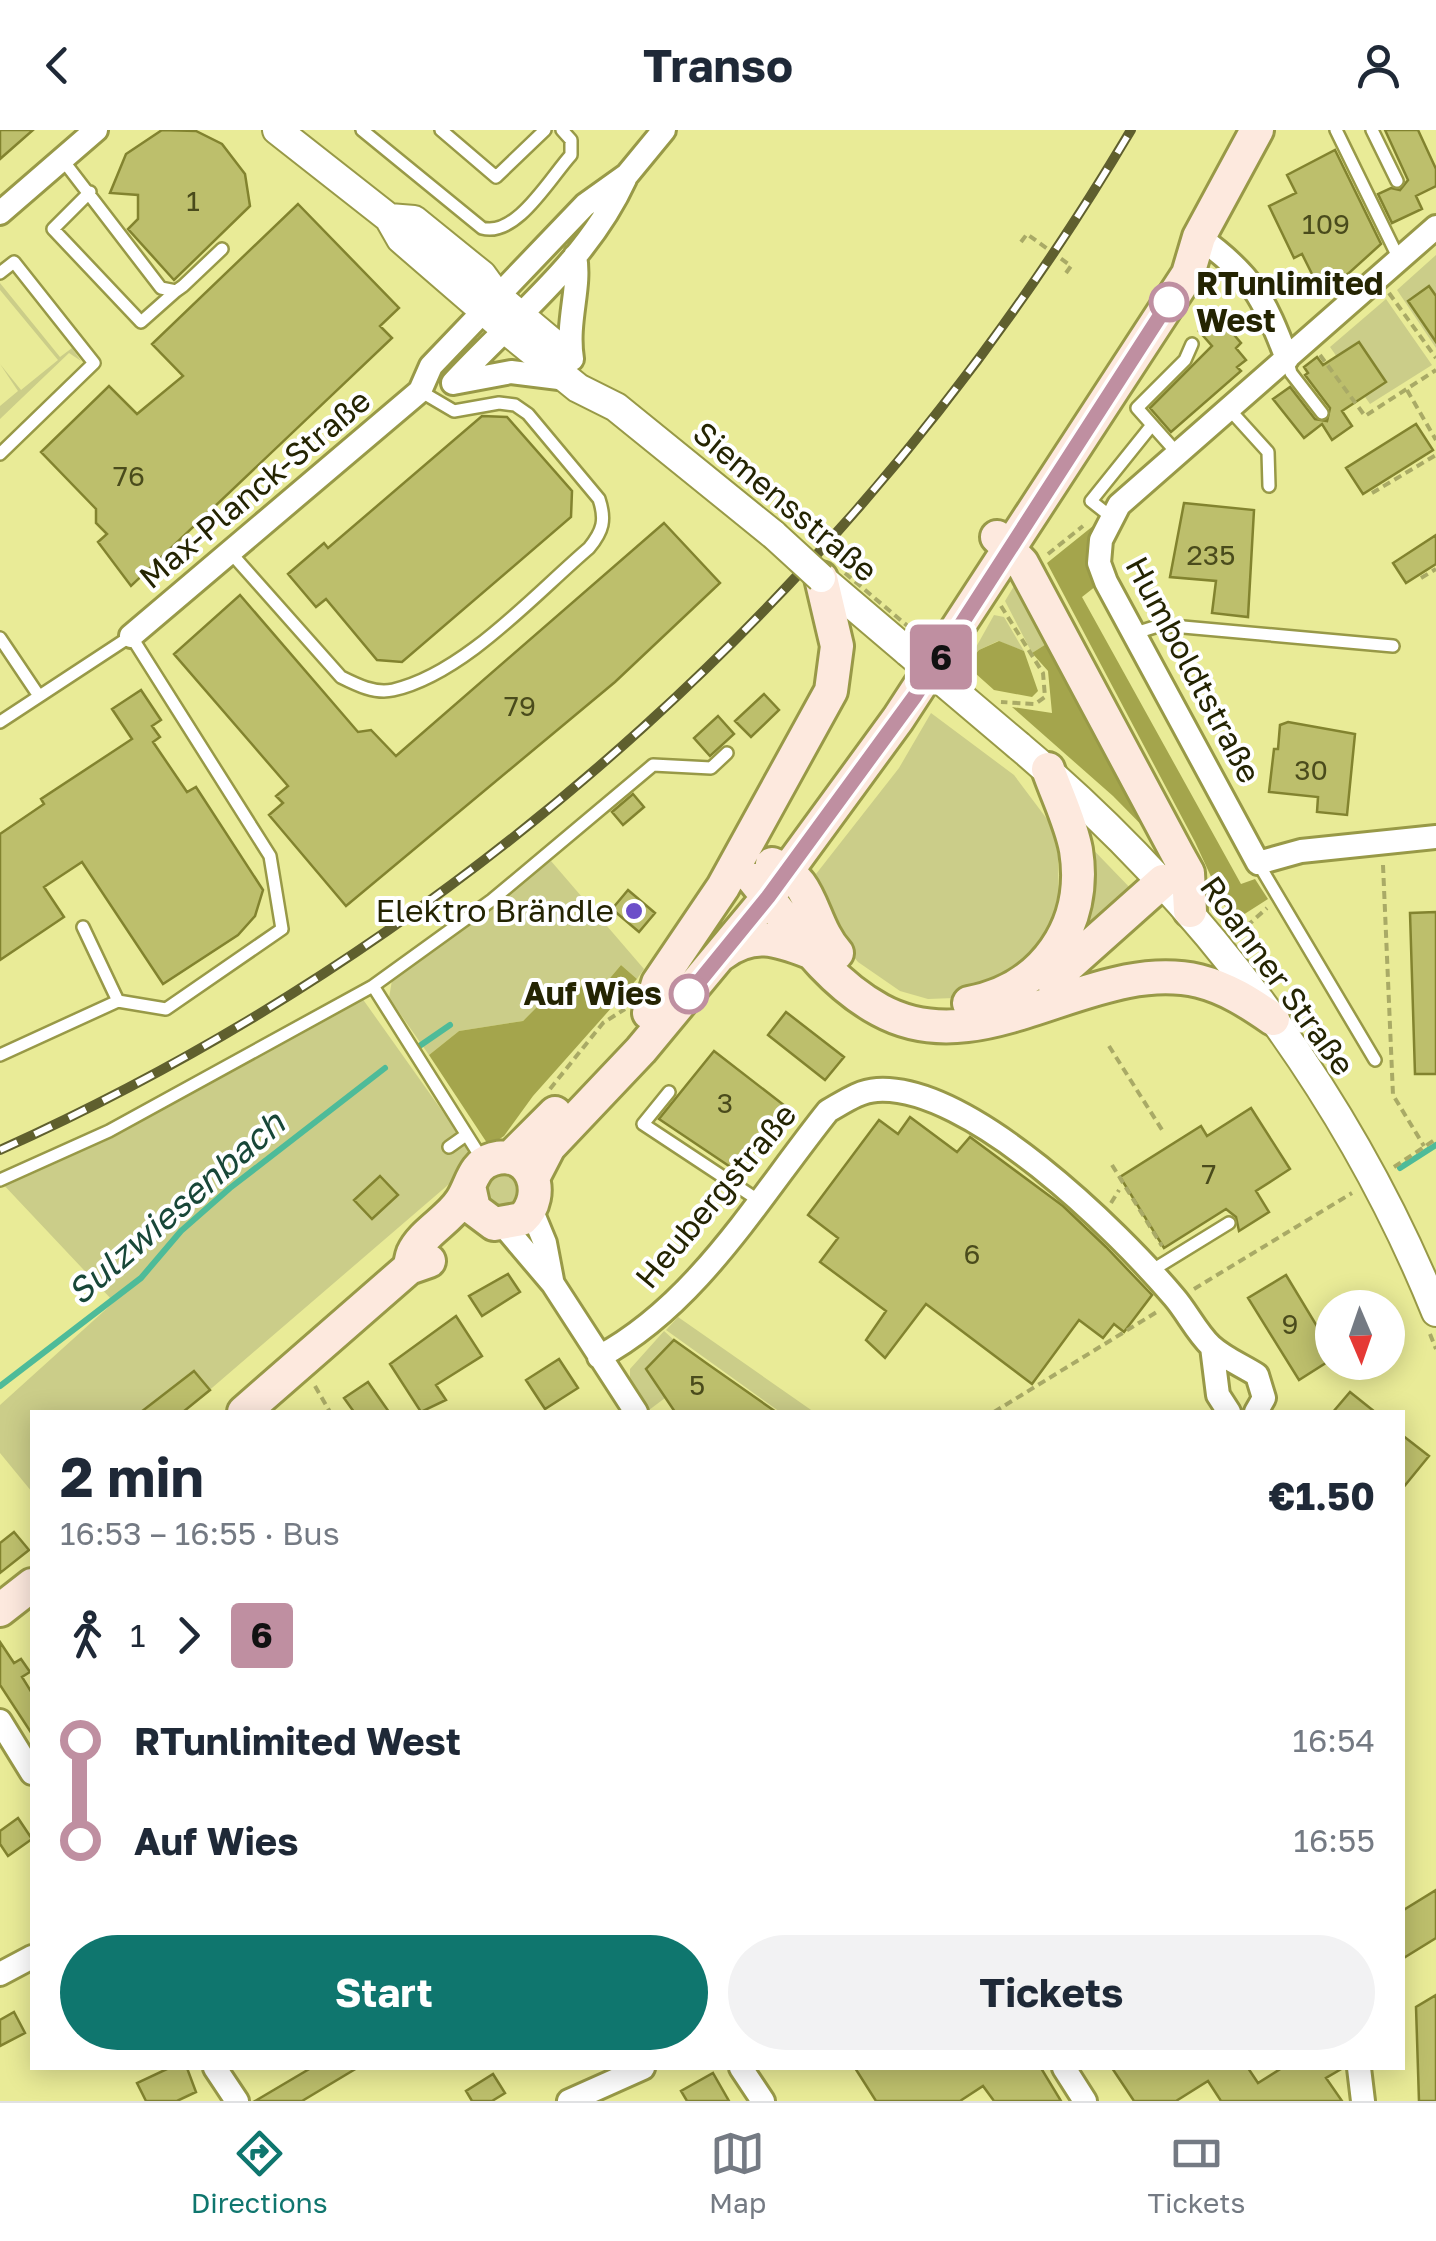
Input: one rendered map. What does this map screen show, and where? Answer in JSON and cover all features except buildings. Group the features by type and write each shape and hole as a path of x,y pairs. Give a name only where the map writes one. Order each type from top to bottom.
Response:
{"main road":[{"path":"246,1410 410,1268 427,1262 473,1224 602,1064 770,877 918,691 1003,542 1188,274 1199,237 1257,130"},
{"path":"1003,542 1188,873 1190,910"},
{"path":"649,1013 658,982 723,887 821,714 836,669 828,572"},
{"path":"770,877 806,890 830,945 871,984 926,1006 955,1006 999,996 1023,984 1046,964 1072,919 1079,888 1076,847 1048,769"},
{"path":"770,877 810,952 864,1000 902,1020 962,1026 1023,1020 1107,986 1173,978 1215,986 1273,1019"},
{"path":"503,1191 550,1147 640,1050 715,960 770,877"},
{"path":"1023,1020 1163,881"},
{"path":"715,960 754,938 770,938 810,952"},
{"path":"0,1610 30,1587"}],"street":[{"path":"0,213 96,130"},
{"name":"Siemensstraße","path":"277,130 389,218 414,220 482,275 502,313 774,536 828,572 909,640"},
{"name":"Max-Planck-Straße","path":"131,636 420,391 431,366 575,256 609,213 627,175 659,132"},
{"name":"Max-Planck-Straße","path":"420,391 453,383 502,313 530,264 585,205 627,175"},
{"path":"1114,511 1436,227"},
{"path":"1199,237 1242,268 1273,320 1287,359"},
{"path":"453,383 511,372 569,369 568,335 578,271 575,256"},
{"name":"Humboldtstraße","path":"1114,511 1100,540 1098,562 1132,634 1258,864"},
{"name":"Roanner Straße","path":"909,640 1048,769 1190,910 1273,1019 1373,1180 1436,1312"},
{"path":"1258,864 1300,850 1382,846 1436,838"},
{"name":"Heubergstraße","path":"599,1357 639,1336 726,1252 758,1200 828,1112 853,1096 877,1090 910,1094 941,1105 1015,1148 1112,1228 1212,1347 1257,1375 1264,1398 1257,1410"},
{"path":"503,1191 553,1284 635,1410"},
{"path":"503,1191 545,1242 553,1284"},
{"name":"Heubergstraße","path":"1212,1347 1218,1394 1228,1410"},
{"path":"0,1722 30,1770"},
{"path":"0,1974 30,1958"},
{"path":"216,2070 236,2101"},
{"path":"568,2101 638,2070"},
{"path":"742,2070 763,2101"},
{"path":"1065,2070 1085,2101"},
{"path":"1359,2070 1363,2101"}],"lane":[{"path":"362,130 378,135 482,228 492,231 510,224 571,155 571,140 562,130"},
{"path":"441,130 496,177 545,130"},
{"path":"1336,130 1400,261"},
{"path":"1372,130 1397,181"},
{"path":"62,159 161,288 176,290"},
{"path":"90,192 53,229 141,322 222,249"},
{"path":"0,273 14,262 94,363 0,454"},
{"path":"1178,454 1136,408 1184,360 1192,344"},
{"path":"1287,359 1291,373 1322,413"},
{"path":"230,552 342,677 362,688 390,690 458,660 601,532 604,515 599,499 528,414 498,403 454,412 420,391"},
{"path":"1230,409 1268,452 1269,486"},
{"path":"1114,511 1090,501 1152,426"},
{"path":"1132,634 1162,625 1393,646"},
{"path":"0,1056 118,1001 166,1010 282,929 270,856 131,636 1,719"},
{"path":"0,638 39,696"},
{"path":"0,1180 108,1131 373,986 492,900 653,764 712,768 727,753"},
{"name":"Humboldtstraße","path":"1258,864 1375,1060"},
{"path":"83,927 118,1001"},
{"path":"373,986 503,1191"},
{"path":"669,1092 643,1124 758,1200"},
{"path":"450,1147 466,1135"},
{"path":"1150,1271 1229,1223"}],"path":[{"path":"1021,242 1027,234 1071,266 1066,273"},
{"path":"1380,280 1436,358"},
{"path":"1310,340 1365,416 1436,370"},
{"path":"1407,390 1436,440"},
{"path":"1372,493 1436,455"},
{"path":"1421,578 1436,568"},
{"path":"828,572 909,640"},
{"path":"998,602 1043,673 1046,697 1035,704 1002,702 1011,712"},
{"path":"1382,846 1393,1095 1424,1146"},
{"path":"1236,935 1278,898"},
{"path":"1109,1046 1164,1132"},
{"path":"1389,1170 1436,1139"},
{"path":"1112,1165 1162,1246"},
{"path":"997,1410 1362,1187"},
{"path":"302,1364 329,1410"}],"green space":[{"path":"1436,255 1436,348 1397,290"},
{"path":"0,283 60,357 72,348 81,361 69,353 0,419 0,406 18,391 0,364 21,390 58,360 0,290"},
{"path":"1386,299 1432,365 1370,404 1330,347"},
{"path":"1017,581 1051,641 1032,653 1005,601"},
{"path":"994,615 1004,617 1024,651 998,641 979,650 966,665"},
{"path":"931,713 1014,775 1050,823 1058,853 1059,918 1037,958 954,998 928,999 900,991 858,962 840,940 816,874 899,768"},
{"path":"1079,835 1136,894 1039,983 992,1011 959,1018 926,1016 896,1006 839,967 791,915 802,907 837,963 883,997 934,1012 986,1007 1031,986 1066,949 1083,898"},
{"path":"551,861 644,969 637,979 621,965 605,984 585,981 566,1007 539,1006 523,1021 459,1031 429,1055 389,998 392,980"},
{"path":"357,991 477,1160 186,1410 30,1410 30,1490 0,1453 0,1405 114,1302 0,1181 109,1133"},
{"path":"503,1173 516,1178 521,1191 516,1204 503,1209 490,1204 485,1191 490,1178"},
{"path":"678,1317 811,1410 777,1410 666,1330"},
{"path":"664,1331 674,1340 647,1369 665,1398 649,1410 630,1386 630,1369"}],"shaded area":[{"path":"1093,526 1087,568 1096,586 1082,597 1241,884 1255,879 1268,899 1232,922 1195,842 1047,563"},
{"path":"999,641 1024,651 1038,691 1032,697 994,690 966,665 979,650"},
{"path":"1051,641 1169,853 1113,796 1012,707 1052,713 1048,671 1032,653"},
{"path":"621,965 637,979 533,1096 504,1136 489,1146 429,1055 459,1031 523,1021 538,1006 566,1007 585,981 605,984"}],"waterway":[{"path":"418,1047 450,1025"},
{"name":"Sulzwiesenbach","path":"0,1386 141,1278 181,1231 230,1188 385,1068"},
{"path":"1400,1168 1436,1145"}],"railway":[{"path":"0,1150 173,1064 338,964 495,851 644,727 782,592 910,447 1026,293 1131,130"}],"bus line":[{"name":"6","path":"689,994 768,897 915,696 1169,302"}],"place":[{"name":"RTunlimited West","path":"1169,302"},
{"name":"Elektro Brändle","path":"634,911"},
{"name":"Auf Wies","path":"689,994"}]}
